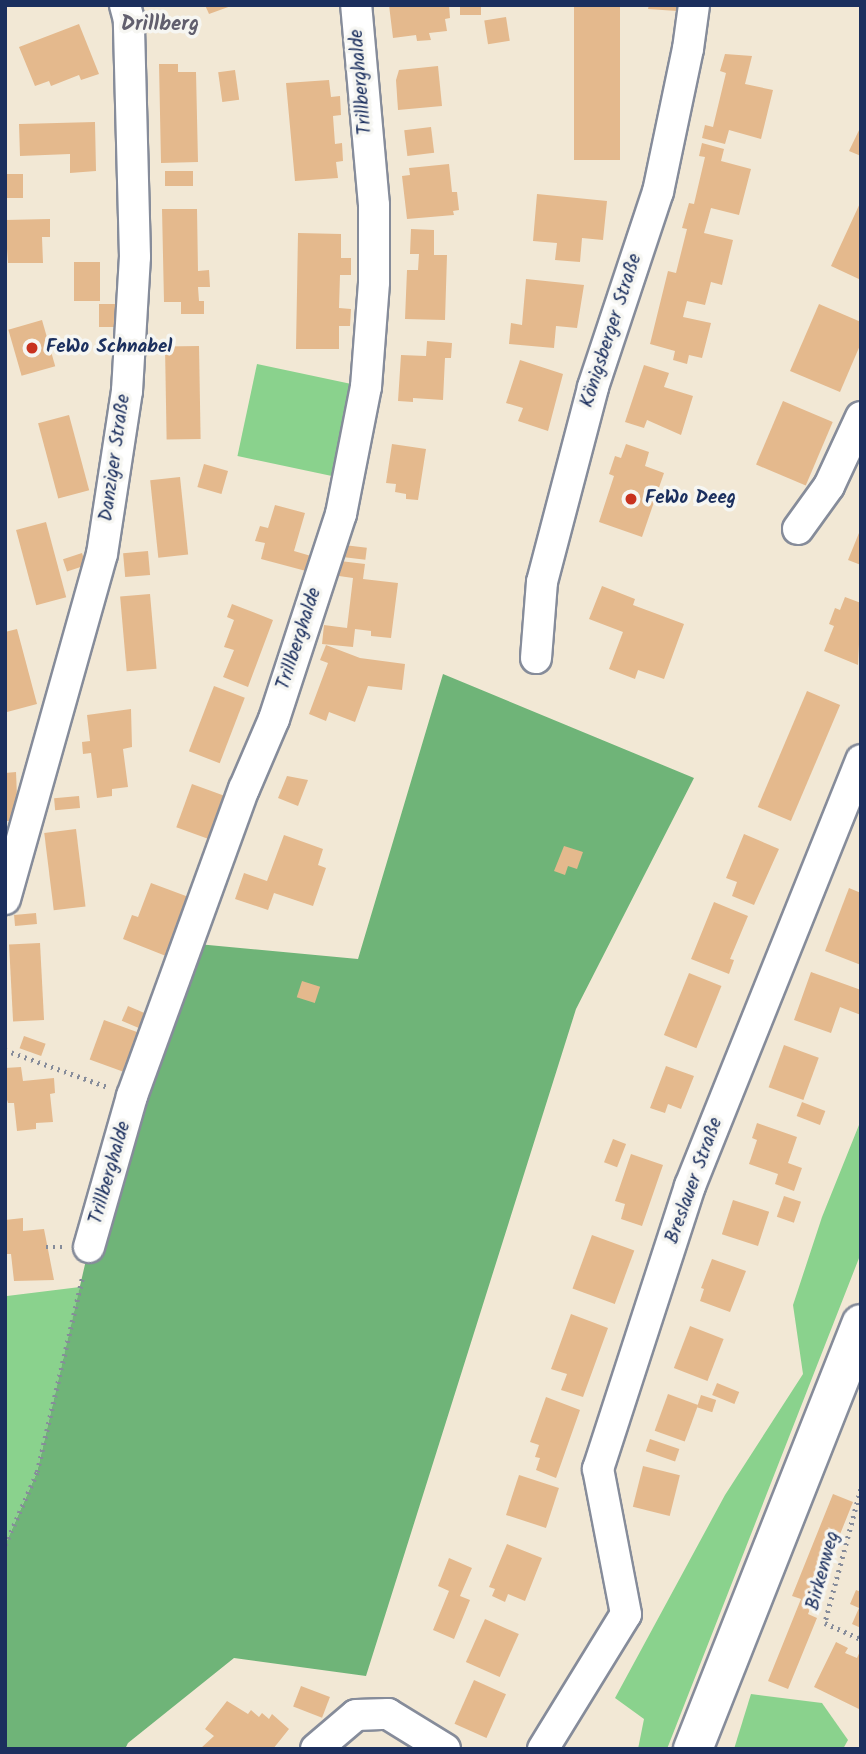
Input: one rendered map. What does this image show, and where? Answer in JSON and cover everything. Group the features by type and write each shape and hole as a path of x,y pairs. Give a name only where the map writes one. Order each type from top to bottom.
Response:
{"main road":[{"path":"693,1749 861,1324"}],"street":[{"name":"Danziger Straße","path":"5,899 102,554 127,391 135,257 129,20 125,5"},
{"name":"Trillberghalde","path":"89,1247 132,1096 244,789 274,719 343,503 366,387 374,282 374,205 355,5"},
{"name":"Königsberger Straße","path":"536,658 542,582 593,387 658,192 688,49 694,5"},
{"path":"798,529 829,486 861,417"},
{"name":"Breslauer Straße","path":"543,1749 626,1614 598,1469 690,1186 861,760"},
{"path":"316,1749 356,1716 388,1714 445,1749"}],"path":[{"path":"5,1049 132,1096"},
{"path":"5,1545 37,1472 89,1247"},
{"name":"Birkenweg","path":"861,1489 825,1623 861,1639"}],"green space":[{"path":"257,364 366,387 346,479 237,456"},
{"path":"443,674 694,778 576,1009 366,1676 234,1658 128,1743 125,1749 5,1749 5,1545 37,1472 89,1247 187,943 358,959"},
{"path":"861,1120 861,1253 667,1749 638,1749 644,1719 615,1698 725,1495 803,1374 793,1305 822,1217"},
{"path":"80,1287 37,1472 5,1545 5,1291 7,1296"},
{"path":"751,1694 822,1703 848,1740 843,1749 734,1749"}],"building":[{"path":"205,5 231,5 231,6 209,14"},
{"path":"389,5 449,5 450,18 445,19 447,31 429,33 431,40 417,41 416,35 393,38"},
{"path":"460,5 481,5 481,15 460,15"},
{"path":"574,5 620,5 620,160 574,160"},
{"path":"649,5 678,5 677,11 648,9"},
{"path":"506,17 510,41 488,44 484,20"},
{"path":"79,24 99,74 81,80 79,75 51,86 49,81 35,86 19,47"},
{"path":"725,54 752,56 745,84 773,90 761,139 729,130 725,144 702,138 705,125 713,127 726,73 720,71"},
{"path":"159,64 178,64 178,72 196,72 198,162 161,163"},
{"path":"438,66 442,106 398,110 396,80 399,70"},
{"path":"235,70 239,100 222,102 218,72"},
{"path":"329,80 331,97 340,96 341,115 333,116 335,144 342,143 343,161 336,162 338,178 295,181 286,83"},
{"path":"95,122 96,171 70,173 70,154 20,156 19,124"},
{"path":"861,126 861,156 849,151"},
{"path":"431,127 434,153 407,156 404,130"},
{"path":"702,143 724,149 721,161 751,169 739,215 711,208 704,233 733,240 722,285 711,282 705,305 687,301 683,317 711,323 702,358 689,355 687,364 673,360 675,351 650,344 668,271 676,273 687,229 682,228 689,203 694,204 705,157 699,156"},
{"path":"449,164 452,192 457,192 459,210 453,211 454,215 407,219 402,176 410,175 409,168"},
{"path":"165,171 193,171 193,186 165,186"},
{"path":"5,174 23,174 23,198 5,198"},
{"path":"537,194 607,201 603,240 582,238 580,262 555,260 557,243 533,241"},
{"path":"861,201 861,280 831,266"},
{"path":"162,209 197,209 198,271 209,270 210,287 198,287 199,301 204,301 204,314 181,314 181,302 164,302"},
{"path":"50,219 50,237 42,237 43,263 8,263 5,220"},
{"path":"411,229 434,230 434,255 447,255 445,320 405,319 407,270 418,270 419,254 410,254"},
{"path":"298,233 341,234 341,258 351,258 351,275 340,275 339,308 351,309 350,326 339,326 339,349 296,349"},
{"path":"74,262 100,262 100,301 74,301"},
{"path":"526,279 584,285 577,328 556,326 554,348 509,344 511,323 522,325"},
{"path":"99,304 121,304 121,327 99,327"},
{"path":"819,304 861,322 861,343 840,392 790,371"},
{"name":"FeWo Schnabel","path":"42,320 55,366 22,376 8,330"},
{"path":"427,341 452,343 451,358 445,358 443,400 413,398 413,402 398,401 401,355 426,356"},
{"path":"199,346 201,439 167,440 165,347"},
{"path":"520,360 563,374 548,431 518,421 523,408 506,403"},
{"path":"644,365 669,373 664,387 693,396 681,435 647,420 644,428 625,422"},
{"path":"783,401 833,422 806,486 756,465"},
{"path":"69,415 89,490 58,499 38,423"},
{"path":"392,444 426,449 418,500 406,499 406,494 395,492 396,484 386,483"},
{"name":"FeWo Deeg","path":"626,444 649,452 645,466 664,473 642,537 599,522 614,476 609,474 615,456 621,458"},
{"path":"204,464 228,471 221,494 197,487"},
{"path":"180,477 188,555 158,558 150,480"},
{"path":"275,505 305,513 294,551 311,556 306,571 261,559 265,543 255,541 260,526 268,528"},
{"path":"46,522 66,597 36,605 16,530"},
{"path":"861,528 861,565 848,560"},
{"path":"344,545 367,548 365,560 343,557"},
{"path":"148,551 150,575 125,577 123,553"},
{"path":"82,553 86,565 67,572 63,559"},
{"path":"340,561 365,564 363,579 398,583 391,638 371,636 371,631 355,629 353,647 322,644 324,625 347,628 353,578 339,576"},
{"path":"602,586 635,599 633,605 684,624 664,679 638,670 635,679 609,669 623,632 589,619"},
{"path":"150,594 157,669 127,671 120,597"},
{"path":"845,597 861,603 858,665 824,651 834,626 829,624 835,608 840,610"},
{"path":"232,604 273,620 248,687 223,677 234,650 224,647 234,620 227,617"},
{"path":"17,629 37,704 7,712 5,632"},
{"path":"326,645 360,658 405,664 402,690 368,686 355,722 329,712 326,721 309,714 328,663 320,660"},
{"path":"214,686 245,698 220,763 189,751"},
{"path":"807,691 840,705 791,821 758,807"},
{"path":"131,709 132,747 123,749 128,787 112,789 112,796 97,798 91,753 83,754 82,742 90,741 87,715"},
{"path":"16,772 18,821 5,821 5,773"},
{"path":"287,776 308,780 298,806 278,798"},
{"path":"192,784 228,797 212,840 176,827"},
{"path":"79,796 80,808 55,810 54,798"},
{"path":"76,829 86,906 54,910 44,833"},
{"path":"744,834 779,849 754,905 732,896 737,882 726,878"},
{"path":"284,835 323,849 318,865 326,868 313,906 274,893 268,910 235,899 244,873 267,881"},
{"path":"564,846 583,852 577,869 568,866 565,875 554,871"},
{"path":"151,883 194,899 171,958 123,939 132,915 138,917"},
{"path":"849,888 861,893 861,965 825,951"},
{"path":"714,902 748,916 730,959 734,960 729,974 691,959"},
{"path":"36,913 37,924 15,926 14,915"},
{"path":"40,943 44,1020 13,1022 9,945"},
{"path":"811,972 861,990 861,1015 840,1007 831,1033 794,1020"},
{"path":"689,973 721,986 696,1048 664,1035"},
{"path":"302,981 320,987 315,1003 297,997"},
{"path":"128,1006 147,1014 141,1029 122,1021"},
{"path":"104,1020 140,1033 125,1072 90,1059"},
{"path":"24,1036 46,1044 41,1056 20,1048"},
{"path":"784,1045 819,1058 803,1100 769,1087"},
{"path":"666,1066 694,1076 681,1109 668,1104 665,1113 650,1108"},
{"path":"21,1067 23,1081 54,1078 55,1093 50,1094 53,1122 36,1123 36,1129 17,1131 14,1103 8,1103 5,1093 5,1068"},
{"path":"802,1102 825,1111 820,1125 797,1116"},
{"path":"757,1123 797,1137 788,1163 802,1168 794,1191 775,1184 778,1174 749,1164 757,1140 752,1138"},
{"path":"613,1139 626,1144 617,1167 604,1162"},
{"path":"631,1154 663,1165 642,1226 621,1219 625,1204 615,1201"},
{"path":"784,1196 801,1202 794,1223 777,1217"},
{"path":"733,1200 769,1212 758,1246 722,1234"},
{"path":"23,1218 23,1231 44,1229 54,1280 14,1281 11,1254 5,1254 5,1220"},
{"path":"592,1235 634,1250 615,1304 573,1289"},
{"path":"712,1259 746,1271 730,1312 700,1301 704,1289 701,1288"},
{"path":"571,1314 608,1328 583,1397 561,1390 567,1374 551,1369"},
{"path":"690,1326 724,1339 707,1381 674,1368"},
{"path":"717,1383 739,1392 734,1404 712,1395"},
{"path":"668,1394 698,1405 685,1442 655,1431"},
{"path":"701,1395 716,1400 712,1412 697,1407"},
{"path":"546,1397 580,1410 556,1478 536,1470 540,1458 535,1457 539,1445 530,1442"},
{"path":"650,1439 679,1449 675,1461 646,1451"},
{"path":"643,1466 680,1475 670,1516 633,1507"},
{"path":"519,1475 559,1488 546,1528 506,1515"},
{"path":"833,1494 853,1502 808,1614 817,1618 788,1689 768,1681 801,1599 792,1596"},
{"path":"507,1544 542,1558 525,1601 508,1594 505,1602 492,1596 495,1589 489,1587"},
{"path":"449,1558 472,1568 460,1596 470,1600 454,1639 433,1630 449,1591 438,1586"},
{"path":"856,1590 861,1592 861,1628 852,1624 859,1608 850,1604"},
{"path":"485,1619 519,1634 500,1677 466,1662"},
{"path":"836,1642 848,1648 845,1653 857,1658 861,1649 861,1710 814,1687"},
{"path":"474,1680 506,1694 486,1738 454,1724"},
{"path":"301,1686 330,1697 322,1718 293,1707"},
{"path":"227,1701 248,1714 251,1710 259,1717 262,1713 269,1719 272,1714 289,1729 273,1749 200,1749 214,1736 205,1729"}],"place":[{"name":"FeWo Schnabel","path":"32,348"},
{"name":"FeWo Deeg","path":"631,499"}],"district":[{"name":"Drillberg","path":"160,25"}]}
